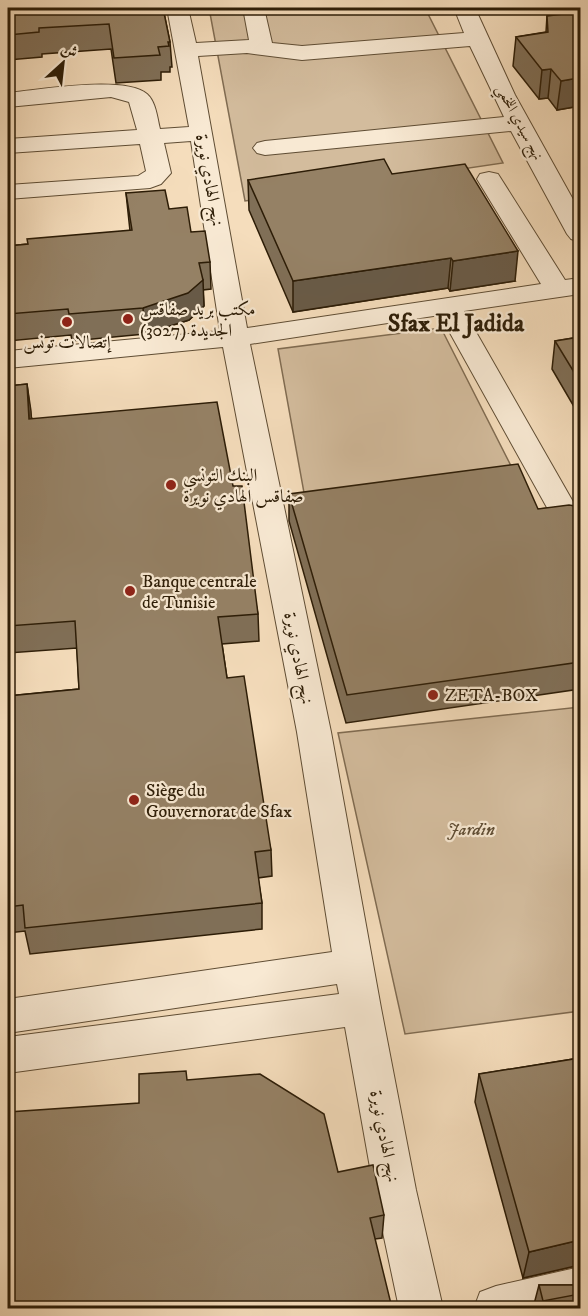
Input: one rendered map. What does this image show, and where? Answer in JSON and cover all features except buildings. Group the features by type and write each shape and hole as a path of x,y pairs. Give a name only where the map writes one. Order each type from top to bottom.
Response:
{"street":[{"name":"نهج الهادي نويرة","path":"178,8 188,50 235,338 314,732 361,1008 395,1190 421,1308"},
{"path":"254,8 262,47"},
{"name":"نهج سيدي اللخمي","path":"465,8 477,39 519,123 580,234"},
{"path":"188,50 262,47 302,53 477,39"},
{"path":"8,100 111,90 137,97 142,103 159,173 152,179 141,183 8,192"},
{"path":"265,148 519,123"},
{"path":"8,146 202,133"},
{"path":"8,360 235,338 569,288 489,178"},
{"path":"448,306 570,522"},
{"path":"354,965 16,1015 17,1054 361,1008"},
{"path":"496,1308 580,1289"}],"green space":[{"path":"209,8 425,8 503,163 245,201"},
{"path":"441,328 542,527 314,548 278,349"},
{"name":"Jardin","path":"580,707 580,1011 405,1034 338,733"}],"place":[{"name":"مكتب بريد صفاقس الجديدة (3027)","path":"128,319"},
{"name":"إتصالات تونس","path":"67,322"},
{"name":"البنك التونسي صفاقس الهادي نويرة","path":"171,485"},
{"name":"Banque centrale de Tunisie","path":"130,591"},
{"name":"ZETA-BOX","path":"433,695"},
{"name":"Siège du Gouvernorat de Sfax","path":"134,800"}],"district":[{"name":"Sfax El Jadida","path":"456,323"}]}
